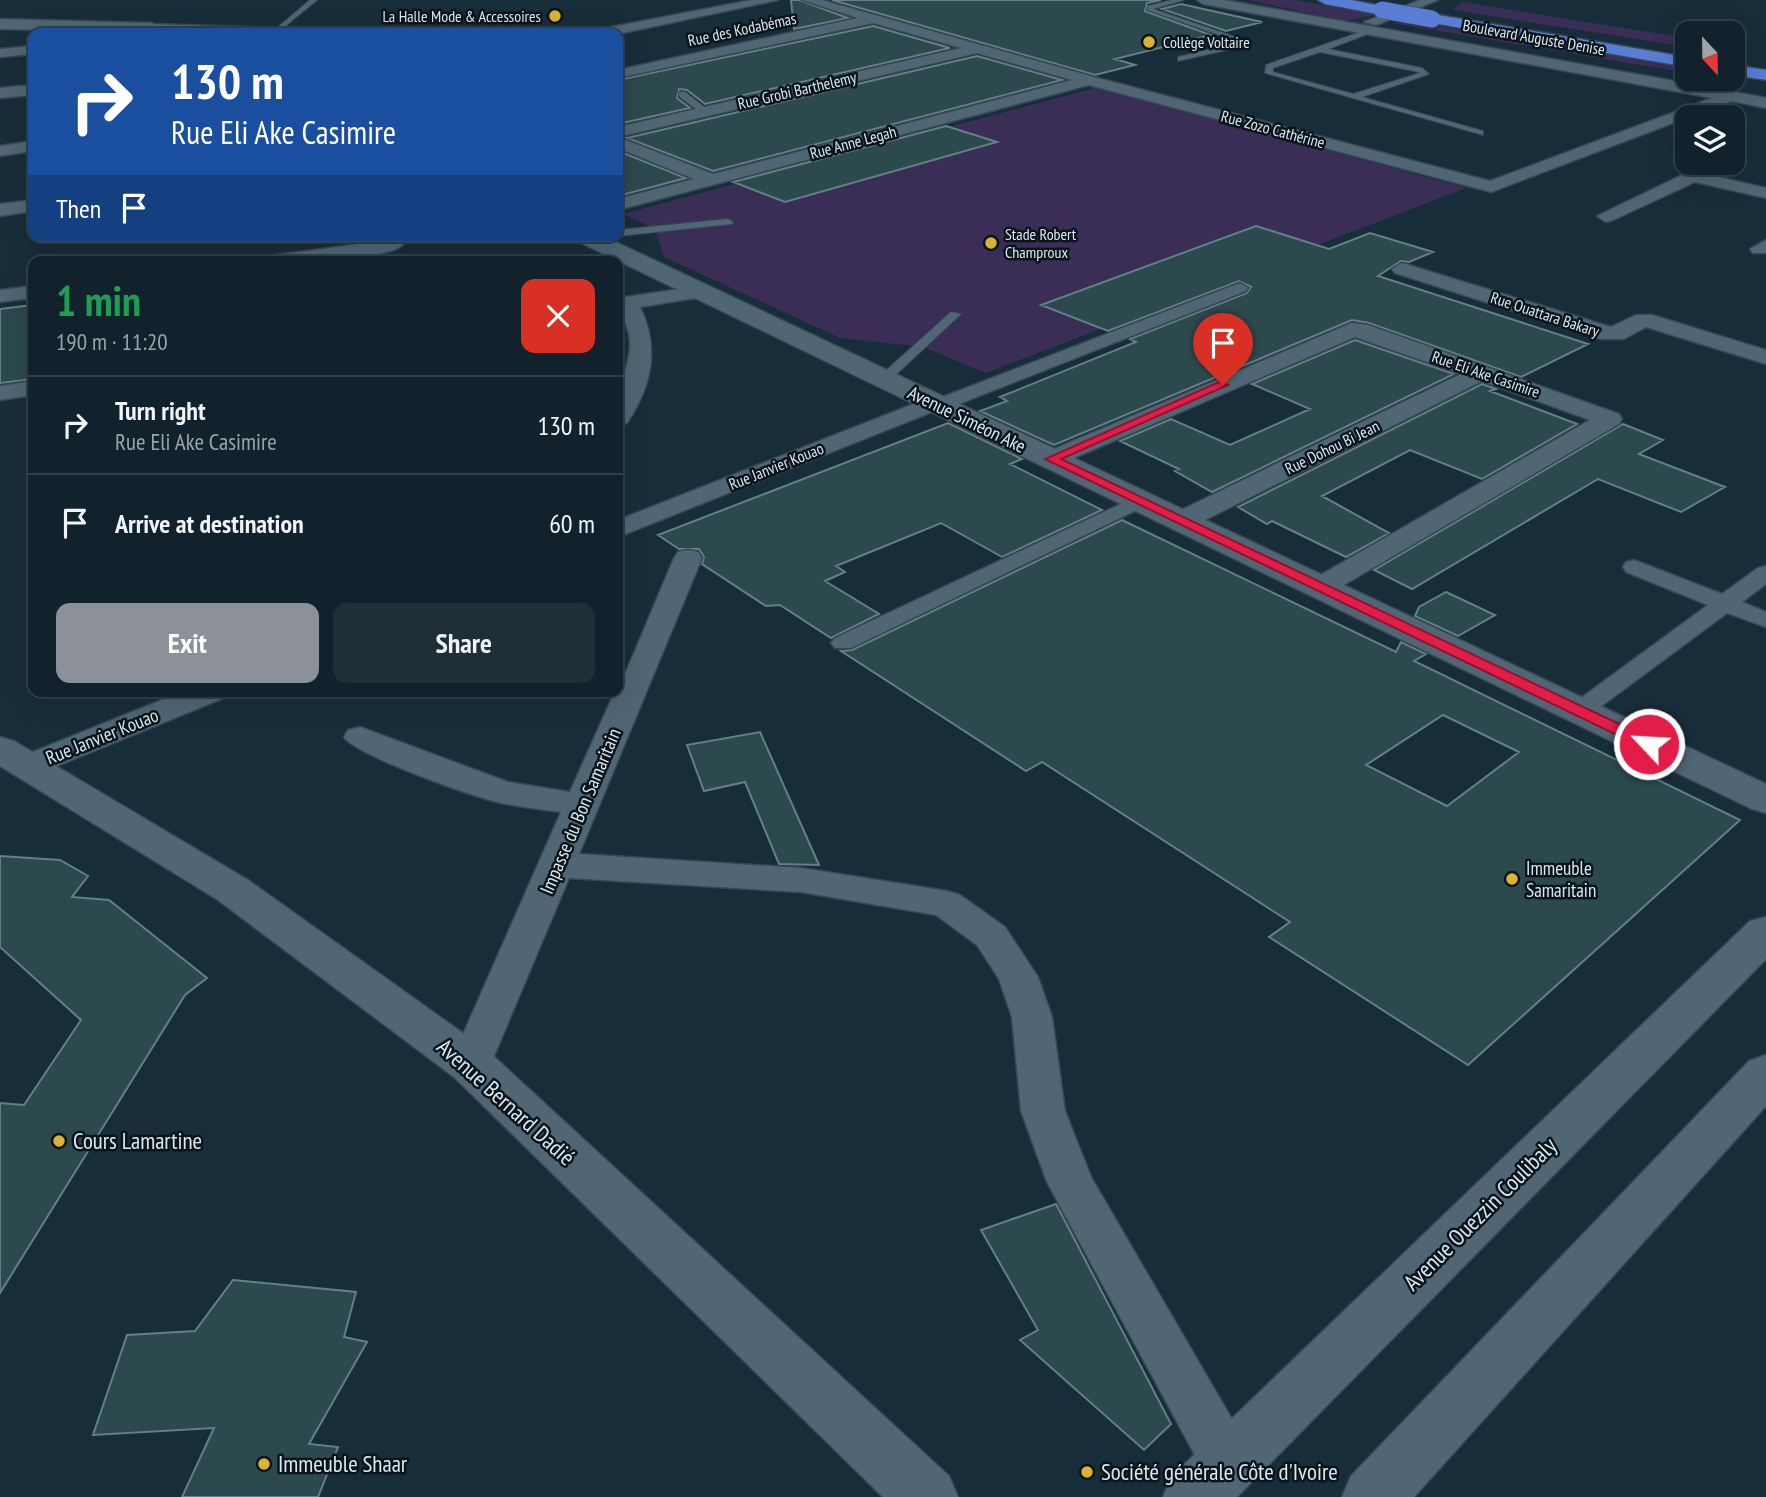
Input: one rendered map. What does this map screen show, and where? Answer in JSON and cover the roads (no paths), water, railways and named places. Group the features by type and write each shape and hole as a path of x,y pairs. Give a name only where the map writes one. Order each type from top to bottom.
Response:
{"highway":[{"path":"1325,0 1390,3"},
{"name":"Boulevard Auguste Denise","path":"1390,3 1448,10 1675,49"},
{"name":"Boulevard Auguste Denise","path":"1390,3 1432,19 1675,60"},
{"path":"1745,59 1766,62"},
{"path":"1745,71 1766,73"}],"street":[{"path":"623,29 772,0"},
{"name":"Rue Zozo Cathérine","path":"808,0 1089,80 1491,187 1730,96"},
{"path":"1203,0 1766,103"},
{"path":"1355,27 1432,0"},
{"name":"Rue des Kodabémas","path":"623,73 874,19"},
{"path":"0,24 89,28"},
{"name":"Rue Grobi Barthelemy","path":"623,131 976,48"},
{"path":"0,53 28,50"},
{"name":"Rue Anne Legah","path":"623,204 1089,80"},
{"path":"0,93 28,90"},
{"path":"623,144 711,180"},
{"path":"0,151 28,147"},
{"path":"1606,216 1694,176 1766,193"},
{"path":"0,210 28,207"},
{"path":"315,256 390,246 392,242"},
{"name":"Avenue Siméon Ake","path":"596,242 1766,800"},
{"name":"Rue Ouattara Bakary","path":"1402,269 1609,334 1616,334 1644,320 1766,357"},
{"path":"936,404 1240,288"},
{"path":"623,303 701,292"},
{"path":"0,296 28,293"},
{"path":"623,305 640,333 641,348 630,393 623,408"},
{"name":"Rue Eli Ake Casimire","path":"1051,459 1352,330 1360,330 1482,372 1602,415 1609,422 1320,587"},
{"name":"Rue Dohou Bi Jean","path":"1181,521 1482,372"},
{"path":"0,393 28,389"},
{"name":"Rue Janvier Kouao","path":"623,527 936,404"},
{"path":"843,643 1140,501"},
{"name":"Impasse du Bon Samaritain","path":"471,1065 688,558"},
{"path":"1634,567 1766,620"},
{"path":"1579,711 1766,573"},
{"name":"Rue Janvier Kouao","path":"15,757 195,697"},
{"path":"359,737 405,757 502,792 584,805"},
{"name":"Avenue Bernard Dadié","path":"15,757 233,890 471,1065 927,1497"},
{"path":"557,865 801,880 947,904 990,936 1018,977 1032,1017 1043,1111 1070,1182 1211,1480"},
{"name":"Avenue Ouezzin Coulibaly","path":"1211,1480 1766,932"},
{"path":"1373,1497 1766,1074"}],"lane":[{"path":"279,28 314,0"},
{"path":"1181,0 1150,7 1150,10 1243,41 1241,44 1181,59"},
{"path":"1372,31 1269,67 1269,73 1480,133"},
{"path":"1319,50 1422,70 1425,74 1353,97"},
{"path":"682,94 705,112"},
{"path":"623,232 728,222"},
{"path":"884,379 923,347 955,314"}],"place":[{"name":"La Halle Mode & Accessoires","path":"555,16"},
{"name":"Collège Voltaire","path":"1149,42"},
{"name":"Stade Robert Champroux","path":"991,243"},
{"name":"Immeuble Samaritain","path":"1512,879"},
{"name":"Cours Lamartine","path":"59,1141"},
{"name":"Immeuble Shaar","path":"264,1464"},
{"name":"Société générale Côte d'Ivoire","path":"1087,1472"}]}
